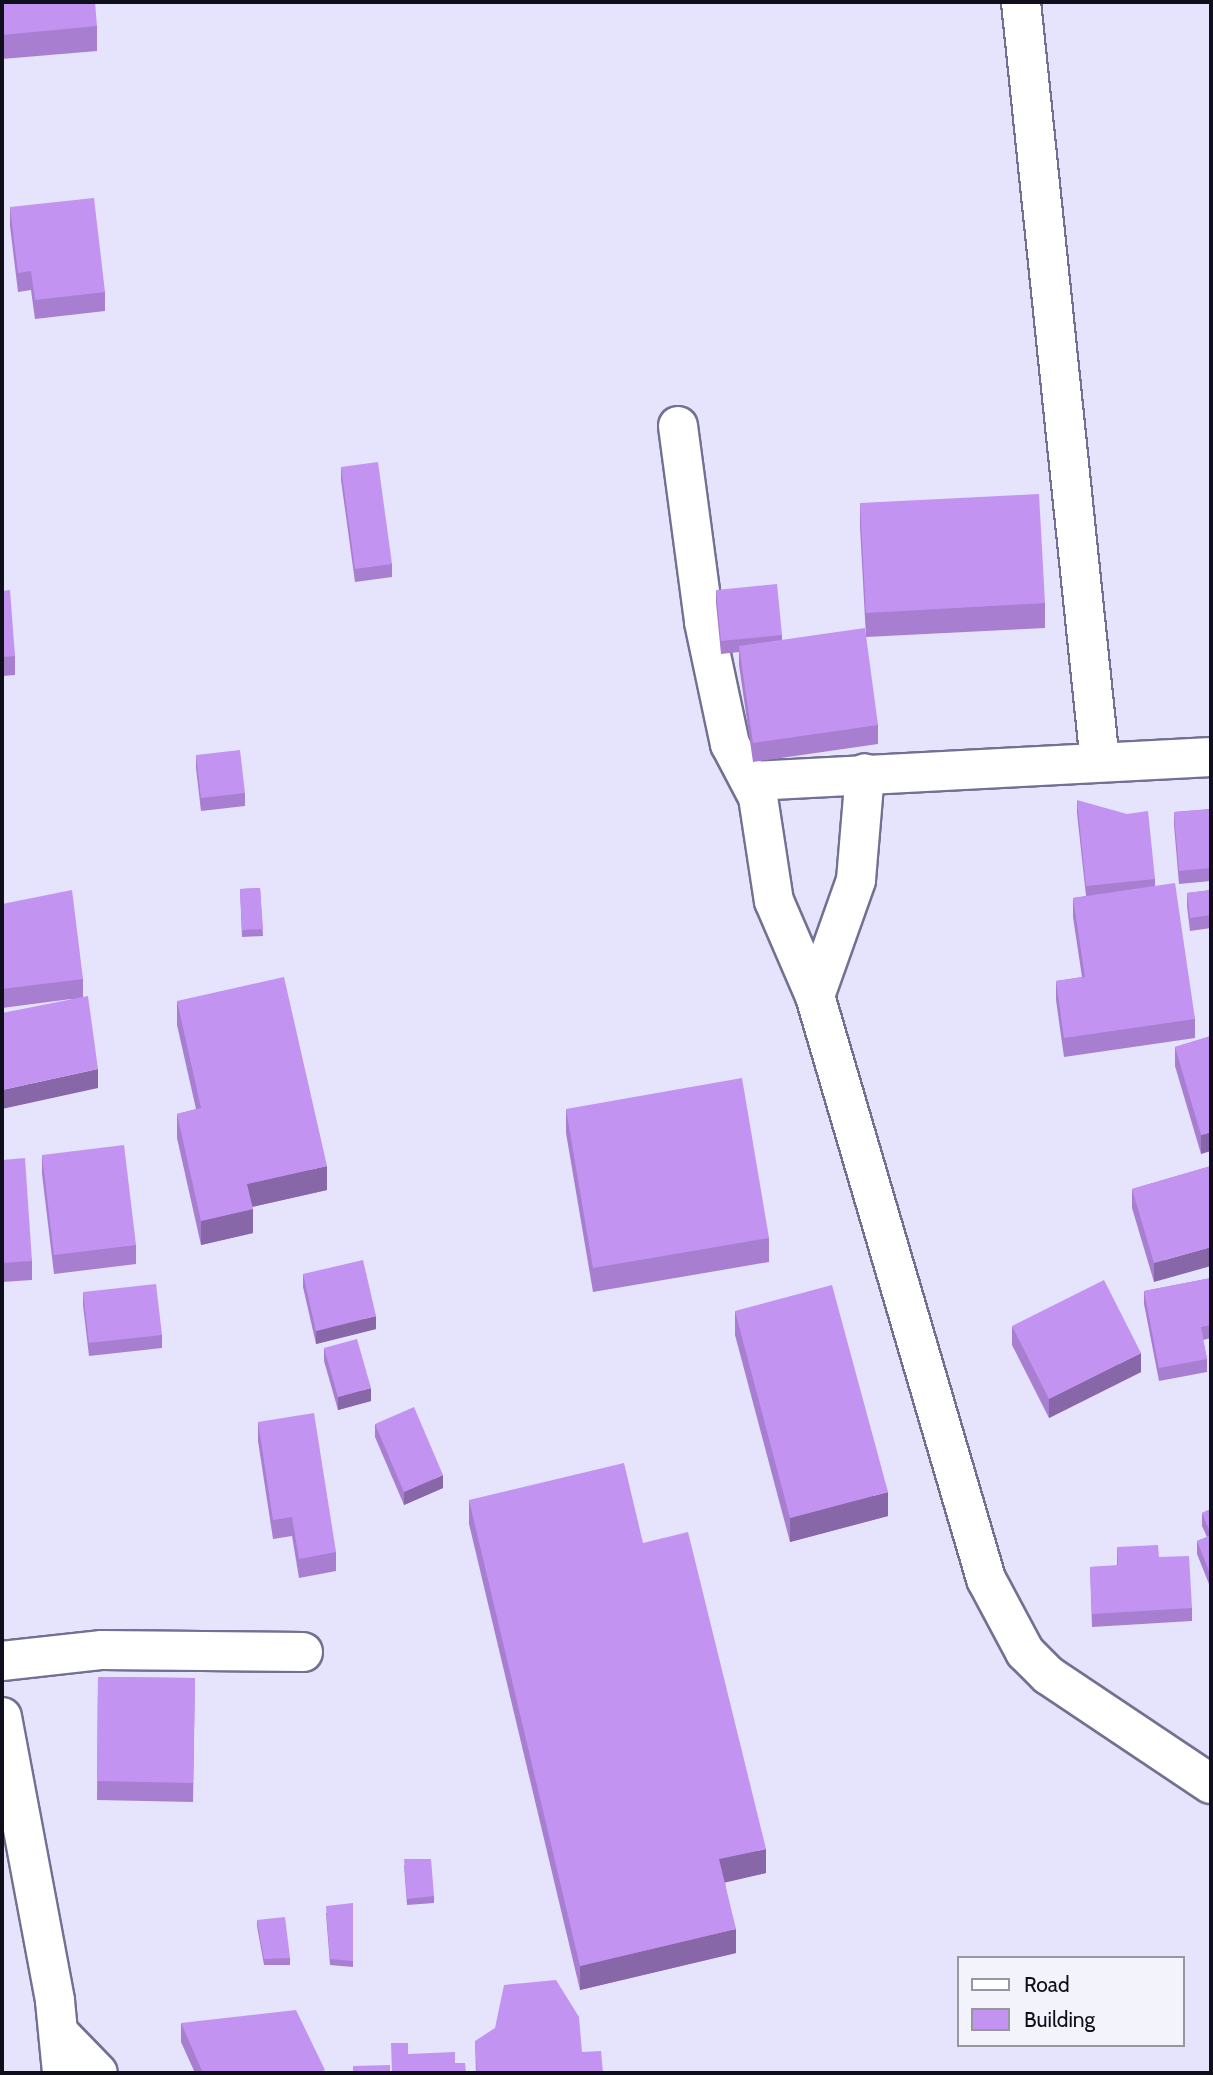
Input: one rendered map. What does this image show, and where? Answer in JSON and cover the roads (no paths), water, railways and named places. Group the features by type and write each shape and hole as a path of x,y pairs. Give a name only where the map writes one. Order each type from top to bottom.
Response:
{"street":[{"path":"1021,2 1100,762"},
{"path":"678,426 704,622 730,744 752,781 763,815 774,901 815,996 985,1579 1005,1621 1025,1652 1048,1675 1211,1784"},
{"path":"752,781 1211,757"},
{"path":"815,996 856,880 865,773"},
{"path":"2,1661 102,1650 303,1652"},
{"path":"2,1717 60,2034 62,2073"},
{"path":"60,2034 98,2073"}]}
